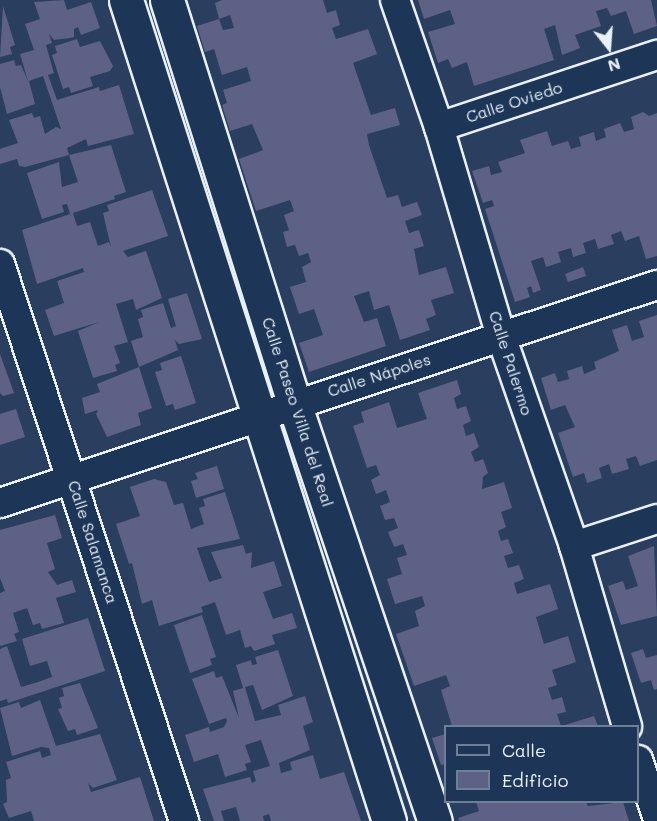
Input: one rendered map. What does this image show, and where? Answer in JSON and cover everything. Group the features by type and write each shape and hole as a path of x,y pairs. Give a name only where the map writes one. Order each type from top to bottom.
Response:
{"street":[{"path":"126,0 388,821"},
{"name":"Calle Paseo Villa del Real","path":"168,0 294,403 435,821"},
{"name":"Calle Palermo","path":"395,0 439,127 501,336 574,546 627,725"},
{"name":"Calle Oviedo","path":"439,127 657,55"},
{"name":"Calle Salamanca","path":"0,264 4,294 73,479 184,821"},
{"name":"Calle Nápoles","path":"0,504 257,415 657,285"},
{"path":"574,546 657,519"},
{"path":"639,753 657,746"},
{"path":"639,763 657,816"}],"building":[{"path":"64,0 67,10 91,2 100,28 81,35 78,27 74,29 74,37 54,40 49,34 52,43 46,45 54,73 48,75 57,100 99,87 100,91 119,85 134,134 88,146 86,139 67,148 69,155 25,167 19,166 17,159 0,164 0,149 18,143 9,120 32,113 34,118 40,116 45,134 56,127 61,129 43,76 29,81 35,104 7,114 0,87 0,64 14,60 16,66 21,65 28,81 20,54 34,50 25,24 40,19 34,2"},
{"path":"222,0 323,0 327,13 336,10 340,25 332,28 336,39 368,29 377,54 353,63 371,115 395,108 400,125 367,134 369,145 387,198 398,195 402,207 417,202 422,215 405,221 409,233 419,230 424,246 414,249 419,275 446,267 454,293 431,300 436,315 426,319 430,330 400,340 389,305 374,310 369,291 354,296 364,322 377,318 386,346 309,372 299,343 323,335 314,309 299,314 290,287 306,282 302,267 311,262 308,253 299,256 295,245 287,247 283,232 289,230 284,215 294,211 290,200 256,211 239,159 263,150 252,124 230,131 222,105 227,103 223,90 251,81 247,67 222,75 214,49 205,52 197,26 219,19 215,3","holes":["230,15 234,28 223,30 219,19"]},
{"path":"418,0 651,0 657,26 634,34 626,11 611,16 607,8 596,11 601,26 575,35 580,48 562,55 555,25 544,29 554,60 474,86 467,62 452,68 448,59 438,63 428,32 455,24 450,10 424,19"},
{"path":"3,6 15,45 10,47 12,54 0,57"},
{"path":"77,39 80,47 100,41 113,66 110,71 90,77 93,86 71,93 69,87 63,89 52,55 57,53 55,46"},
{"path":"643,112 649,116 657,113 657,256 646,259 639,236 625,241 621,231 611,235 614,244 598,249 595,239 583,243 586,253 573,257 571,248 558,252 561,262 546,267 543,257 531,261 541,290 533,293 531,286 527,288 530,297 515,302 485,209 494,206 492,200 483,203 472,171 489,166 491,175 502,172 498,162 525,153 520,140 547,131 552,146 568,141 571,149 581,146 579,137 594,132 596,141 606,137 604,129 620,123 624,132 634,129 631,117"},
{"path":"111,145 126,192 114,196 115,199 73,213 77,226 90,222 98,246 109,242 111,247 103,213 109,211 107,205 152,190 168,236 123,251 128,257 146,251 162,298 136,310 133,299 116,304 128,342 114,346 120,363 115,365 117,371 93,378 78,331 99,322 54,336 45,310 64,303 57,281 84,272 83,268 37,284 22,230 70,214 67,204 62,205 64,212 42,219 27,173 59,162 62,187 78,182 69,155"},
{"path":"583,267 586,276 568,282 565,274"},
{"path":"187,293 202,339 179,344 175,340 178,350 139,367 131,341 143,337 138,319 143,317 141,310 163,303 171,328 176,326 168,299"},
{"path":"657,315 657,460 640,466 636,456 626,459 629,469 612,474 609,464 599,468 602,478 587,483 584,473 573,477 558,433 575,427 565,405 551,410 541,378 555,373 558,382 569,379 567,371 582,366 584,374 596,369 594,362 619,351 612,330 627,325 632,341 644,337 639,321"},
{"path":"0,354 14,393 3,396 0,393"},
{"path":"181,356 196,403 175,410 173,404 166,406 155,372 162,370 160,363"},
{"path":"139,367 152,408 138,413 141,425 107,437 96,414 98,410 85,414 82,398 100,392 97,384"},
{"path":"457,380 461,394 454,398 457,409 466,406 471,421 463,425 466,436 474,433 479,447 471,452 475,462 483,459 488,473 483,477 482,489 504,482 512,508 501,512 506,527 498,531 501,541 508,539 513,553 504,556 508,568 519,565 524,579 514,583 517,594 550,584 558,609 536,617 544,644 568,636 576,662 552,670 557,685 548,688 552,700 562,697 566,712 557,714 561,725 452,725 441,690 450,686 446,675 414,686 396,634 419,626 415,611 425,606 422,596 395,604 387,579 402,574 397,558 407,555 403,544 394,547 388,532 398,528 394,518 385,520 380,506 390,502 386,490 376,494 371,480 380,475 376,465 367,468 353,426 364,422 361,412 389,402 397,428 427,419 418,393"},
{"path":"16,409 25,437 0,445 0,414"},
{"path":"217,466 224,489 196,498 191,481 198,479 195,473"},
{"path":"154,479 166,482 174,505 183,503 191,529 204,524 199,508 205,506 203,499 225,492 240,539 197,548 209,582 222,578 211,552 243,545 246,554 252,552 251,568 274,561 282,586 263,592 273,619 292,613 297,628 272,635 275,644 254,651 251,646 245,648 240,630 226,635 215,602 201,607 203,612 159,626 152,600 142,604 132,563 129,564 116,524 140,516 130,487"},
{"path":"55,515 62,538 47,543 55,569 48,572 57,585 72,580 76,592 56,598 64,623 42,629 40,623 33,625 27,608 13,613 19,632 14,634 17,641 0,646 0,593 5,591 0,578 0,530"},
{"path":"654,546 657,616 621,625 608,586 623,581 626,590 638,586 628,556"},
{"path":"202,615 216,657 210,659 212,665 190,673 174,625"},
{"path":"88,618 105,671 8,703 7,699 0,701 0,649 7,646 21,687 35,683 52,677 47,661 30,666 22,639"},
{"path":"643,649 646,658 657,655 657,689 654,690 651,680 641,683 631,653"},
{"path":"278,650 293,696 262,710 253,685 245,687 255,721 281,715 278,705 305,696 313,722 303,726 310,750 279,763 281,773 292,770 290,762 313,755 320,779 344,772 361,821 271,821 269,814 263,816 264,821 240,821 236,807 221,811 224,821 214,821 203,789 250,777 252,783 256,781 253,771 270,766 261,740 245,745 251,762 245,764 247,770 225,777 218,754 194,762 185,735 209,727 210,732 224,727 227,721 226,718 209,724 192,679 214,671 216,678 222,676 239,718 233,691 243,688 236,665 251,660 252,665 257,664 255,657"},
{"path":"80,683 98,728 77,735 75,729 68,731 58,709 62,708 59,698 64,696 62,688"},
{"path":"40,700 56,746 100,734 117,780 93,788 88,783 91,792 140,777 154,821 34,821 31,811 9,818 3,804 7,802 6,780 11,778 6,762 40,751 42,758 51,755 49,748 41,747 12,756 0,708 19,702 21,708"},
{"path":"594,716 598,725 565,725"},
{"path":"444,735 444,764 441,765 432,738"},
{"path":"476,803 586,803 588,806 623,803 629,821 459,821 458,818 479,811"}]}
